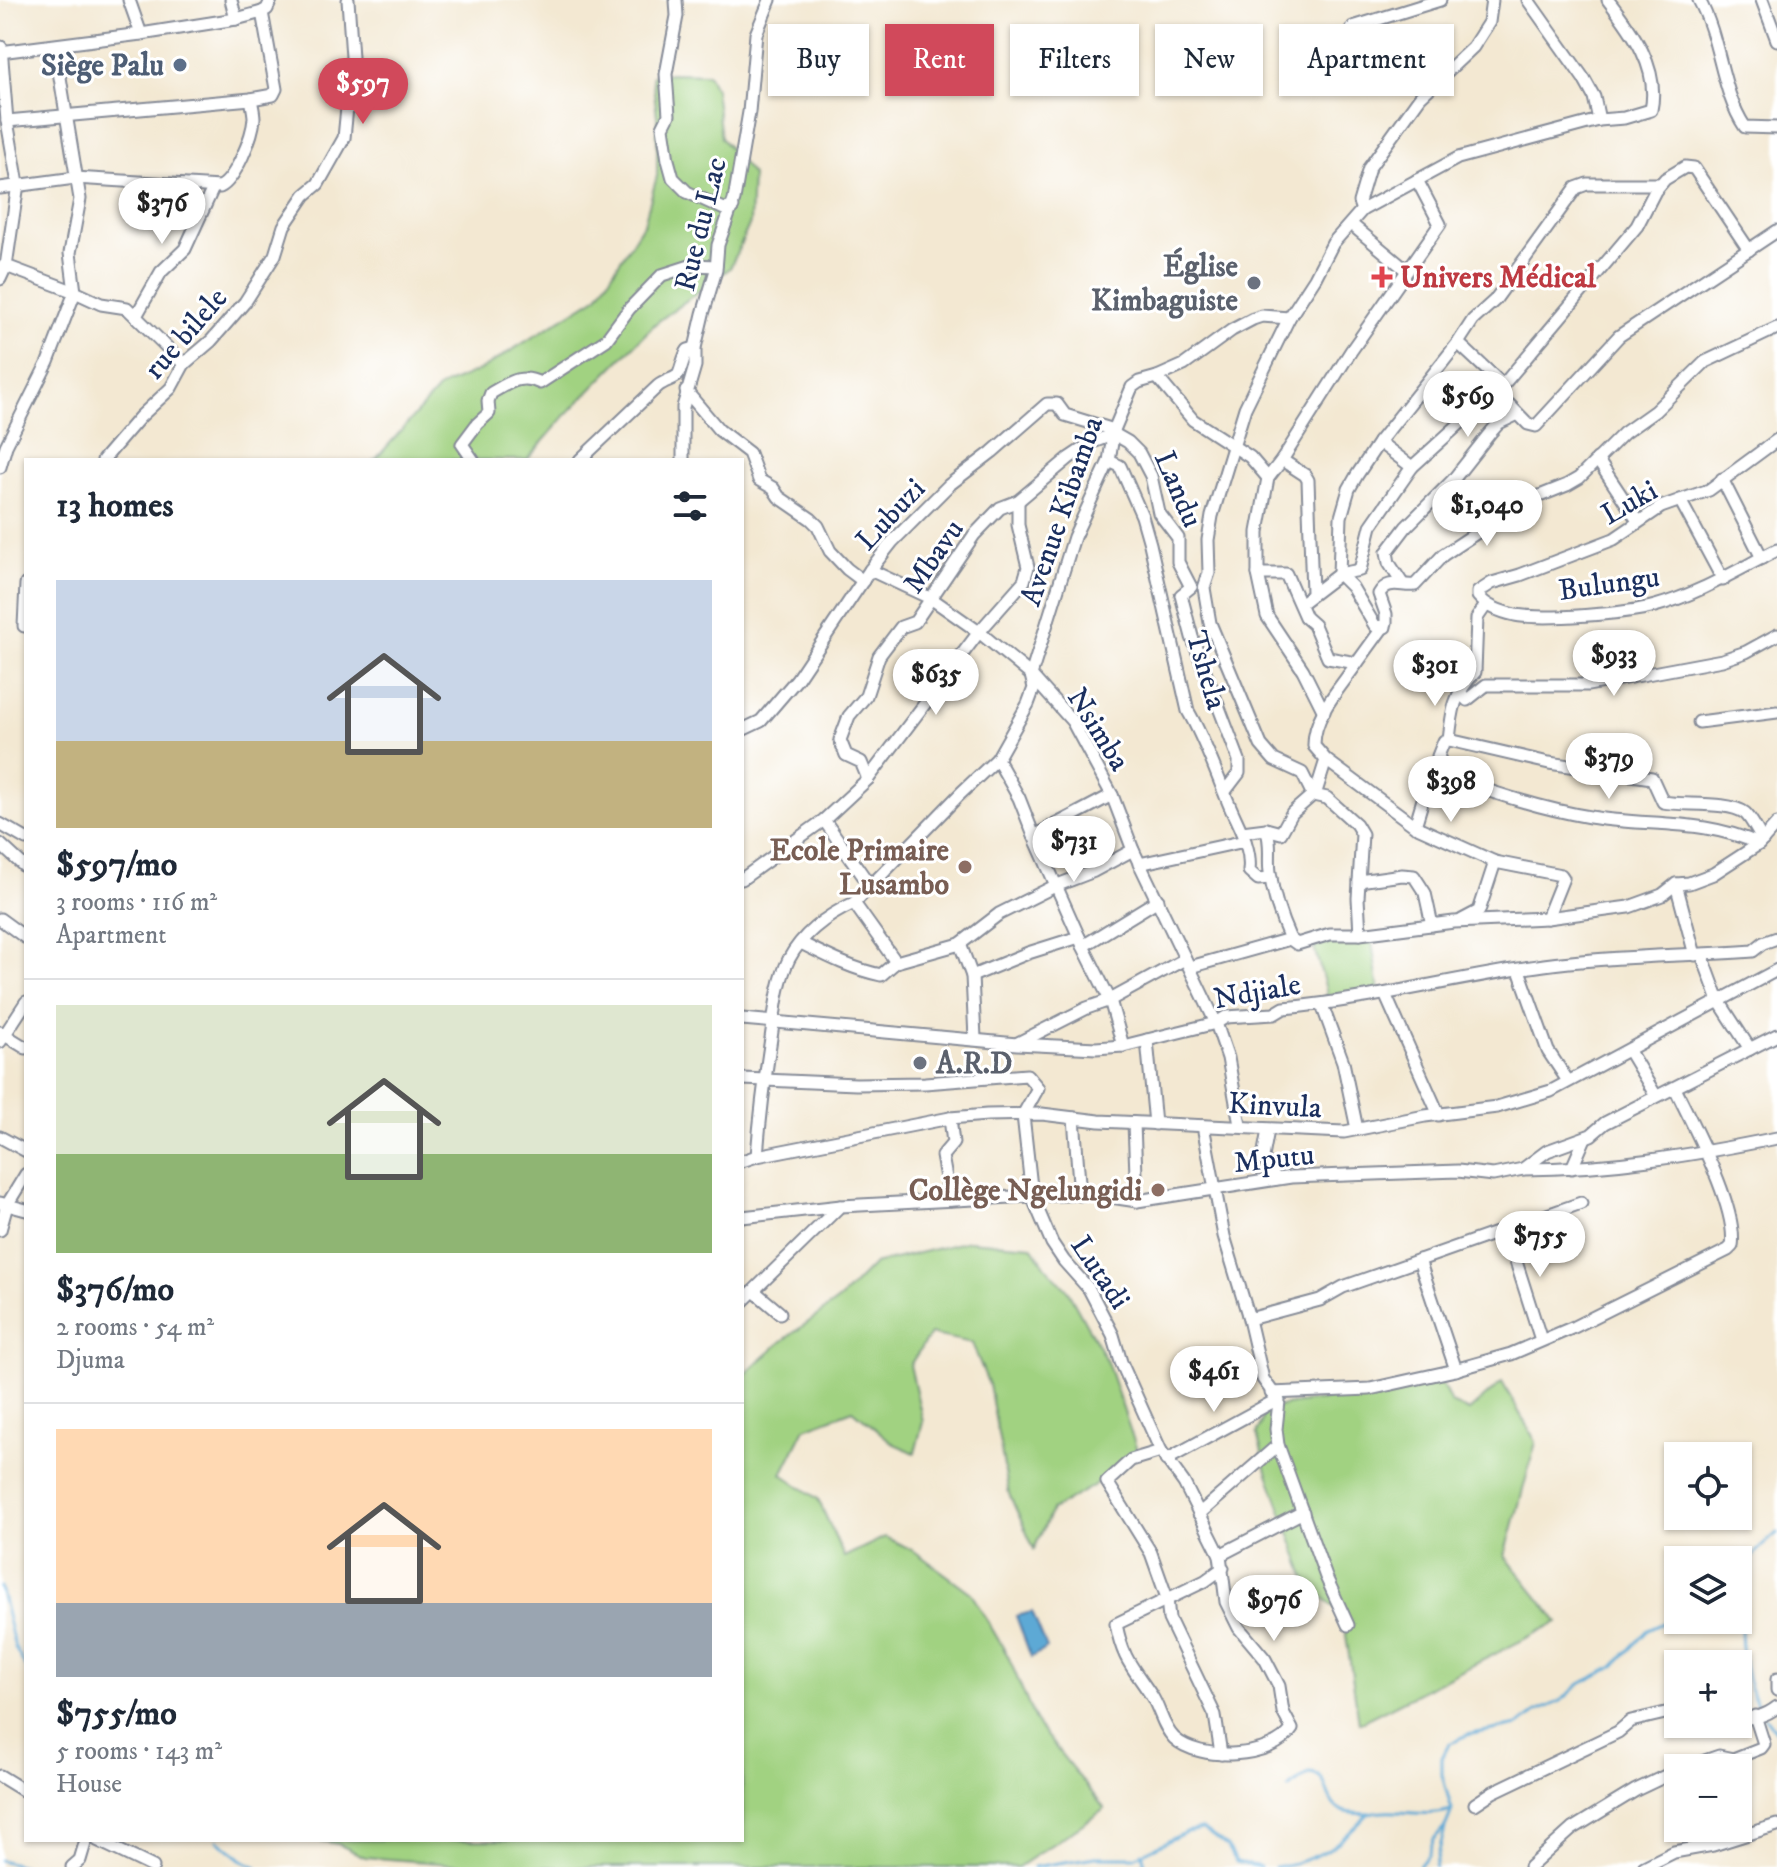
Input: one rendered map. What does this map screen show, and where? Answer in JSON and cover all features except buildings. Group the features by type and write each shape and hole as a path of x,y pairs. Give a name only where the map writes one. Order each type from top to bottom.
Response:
{"street":[{"path":"129,0 141,34"},
{"path":"231,0 236,19"},
{"path":"0,279 18,184 7,121 1,49 55,47 236,19 262,12 271,0"},
{"name":"rue bilele","path":"105,458 140,417 171,388 184,364 211,341 245,302 275,255 284,226 305,195 318,184 344,138 352,57 348,0"},
{"path":"676,0 677,16 666,74 669,115 663,127 673,178 692,196 724,209 733,207"},
{"name":"Rue du Lac","path":"683,458 682,420 686,391 695,366 695,348 716,266 719,240 733,207 749,112 756,34 770,0"},
{"path":"1363,24 1440,0"},
{"path":"1362,210 1359,202 1369,168 1420,97 1473,47 1489,22 1492,0"},
{"path":"1528,0 1584,79 1594,97 1599,120"},
{"path":"1313,795 1302,773 1274,760 1261,745 1210,623 1204,588 1209,571 1208,540 1212,516 1245,408 1289,318 1333,243 1362,210 1458,158 1599,120 1648,112 1653,103 1650,70 1632,32 1608,0"},
{"path":"1699,0 1715,41 1735,112 1745,127 1777,128"},
{"path":"1762,0 1777,40"},
{"path":"7,121 273,95 276,91 262,12"},
{"path":"0,467 6,446 48,362 75,292 70,253 80,207 55,47"},
{"path":"0,188 75,178 213,188 227,182 242,154 254,119 251,99"},
{"path":"1301,603 1339,574 1360,570 1371,526 1412,467 1499,388 1637,226 1660,184 1685,167 1694,168 1749,250"},
{"path":"1324,712 1303,670 1267,616 1258,574 1258,532 1268,478 1440,224 1417,180"},
{"path":"1385,627 1375,626 1352,587 1339,574 1340,525 1348,493 1379,442 1475,317 1495,300 1578,186 1660,184"},
{"path":"136,316 161,272 185,249 213,188"},
{"path":"1351,224 1406,270"},
{"path":"1458,343 1518,414 1528,424 1536,426 1619,336 1777,231"},
{"path":"472,458 462,444 489,413 491,393 522,377 531,377 540,383 606,340 629,309 662,275 693,265 716,266"},
{"path":"3,267 101,304 121,305 184,364"},
{"name":"Avenue Kibamba","path":"757,1156 773,1024 784,973 801,943 834,912 854,903 997,759 1034,688 1031,675 1074,537 1109,461 1114,432 1132,387 1191,361 1232,330 1253,319 1262,316 1289,318"},
{"path":"1547,918 1563,878 1553,872 1495,862 1415,826 1326,760 1314,746 1314,735 1324,712 1385,627 1387,619 1379,592 1392,583 1415,585 1443,555 1527,501 1571,483 1624,433 1655,411 1705,362 1777,328"},
{"path":"582,458 658,386 676,376 681,360 688,350 695,348"},
{"path":"1157,377 1192,420 1255,462 1268,478"},
{"path":"686,391 719,430 749,453 759,480 775,489 779,497 811,519 818,526 830,551 863,581"},
{"name":"Lubuzi","path":"744,729 761,721 797,679 892,542 949,485 1047,404 1057,404 1065,415 1114,432"},
{"path":"1402,583 1389,563 1387,552 1406,527 1453,480 1499,423 1518,414"},
{"name":"Mbavu","path":"868,779 861,762 846,755 841,734 849,716 864,701 879,656 901,627 915,622 959,555 1000,508 1018,501 1077,452 1114,432"},
{"name":"Landu","path":"1114,432 1139,453 1151,476 1159,513 1178,538 1178,562 1191,587 1181,595 1192,637 1239,760 1239,773 1226,790"},
{"name":"Luki","path":"1486,605 1478,598 1478,592 1492,583 1588,551 1614,539 1661,507 1709,490 1777,440"},
{"path":"1379,442 1412,467"},
{"path":"1597,459 1638,521"},
{"path":"1282,460 1308,480 1312,592"},
{"name":"Tshela","path":"1109,461 1120,466 1142,516 1188,711 1244,836 1252,875 1258,879 1271,878"},
{"path":"1722,479 1762,558"},
{"path":"1680,500 1723,580"},
{"path":"744,878 824,820 868,779 979,632 1019,588 1028,574 1018,525 1018,501"},
{"name":"Bulungu","path":"1486,605 1518,616 1568,616 1659,605 1723,580 1777,550"},
{"name":"Nsimba","path":"870,570 932,599 979,632 1031,675 1072,721 1112,795 1139,864 1216,1023 1228,1058 1240,1125"},
{"path":"1258,574 1286,574 1328,658 1357,663"},
{"path":"1449,740 1454,700 1463,683 1475,672 1477,618 1486,605"},
{"path":"1460,693 1469,700 1486,685 1588,685 1722,660 1746,652 1777,635"},
{"path":"1699,722 1777,712"},
{"path":"1448,777 1438,756 1444,741 1449,740 1539,761 1652,778 1663,802 1722,807 1744,813 1761,842"},
{"path":"997,759 1019,798 1055,886 1110,1000 1123,1046"},
{"path":"1139,864 1266,829 1281,833 1292,813 1313,795 1326,760"},
{"path":"1415,826 1427,786 1448,777 1502,795 1587,816 1705,827 1733,832 1761,842"},
{"path":"1034,836 1112,795"},
{"path":"1313,795 1327,798 1360,829 1363,840 1359,881 1360,934"},
{"path":"824,820 871,887"},
{"path":"0,824 24,838"},
{"path":"1454,922 1547,918 1629,907 1662,895 1676,884 1689,883 1713,874 1761,842 1777,824"},
{"path":"1266,829 1275,902 1290,939 1297,944 1326,935 1360,934 1468,919 1479,911 1495,862"},
{"path":"0,844 24,866"},
{"path":"801,943 848,966 881,975 896,962 960,944 999,914 1133,850"},
{"path":"1359,881 1414,876 1425,893 1432,925"},
{"path":"1676,884 1699,955 1719,1001 1750,1049"},
{"path":"972,976 1028,953 1081,941 1158,900"},
{"path":"854,903 896,962"},
{"path":"0,936 5,923 24,937"},
{"name":"Ndjiale","path":"744,1019 1017,1044 1096,1048 1123,1046 1216,1023 1231,1016 1274,1014 1284,1008 1322,1005 1565,963 1753,951 1777,938"},
{"path":"1017,1044 1087,1008 1188,963 1290,939"},
{"path":"960,944 972,976 975,1038"},
{"path":"1519,970 1548,1051 1568,1081"},
{"name":"Kinvula","path":"744,1160 950,1118 1042,1114 1134,1123 1240,1125 1268,1130 1317,1132 1357,1129 1497,1107 1542,1095 1777,970"},
{"path":"1385,994 1439,1115"},
{"path":"24,1005 1,1036 24,1047"},
{"path":"1322,1005 1343,1062 1357,1129"},
{"name":"Mputu","path":"744,1217 841,1206 1032,1196 1080,1195 1137,1201 1179,1197 1276,1179 1458,1171 1484,1175 1523,1169 1547,1151 1585,1138 1605,1123 1777,1035"},
{"path":"1147,1040 1155,1124"},
{"path":"1629,1051 1656,1096"},
{"path":"744,1079 925,1083 1026,1075 1038,1088 1023,1115"},
{"path":"1223,1573 1167,1598 1116,1624 1124,1656 1152,1696 1175,1738 1194,1749 1221,1754 1215,1715 1169,1619 1167,1598 1151,1553 1107,1481 1131,1460 1163,1455 1275,1396 1370,1389 1511,1354 1710,1261 1732,1246 1728,1212 1705,1151 1675,1088"},
{"name":"Lutadi","path":"1023,1115 1032,1196 1052,1243 1089,1289 1113,1335 1121,1362 1163,1455 1184,1483 1220,1555 1226,1602 1239,1628 1265,1659 1279,1686 1283,1712 1291,1723 1291,1732 1275,1744 1252,1753 1221,1754"},
{"path":"950,1118 953,1143 942,1156 950,1200"},
{"path":"1074,1118 1080,1195"},
{"path":"1134,1123 1137,1201"},
{"path":"1203,1126 1224,1236 1263,1379 1275,1396 1278,1445 1326,1577 1348,1625"},
{"path":"1268,1130 1263,1157 1276,1179"},
{"path":"0,1137 24,1150"},
{"path":"1572,1168 1585,1138"},
{"path":"1523,1169 1572,1168 1705,1151 1777,1138"},
{"path":"0,1230 4,1204 24,1177"},
{"path":"1248,1315 1253,1318 1320,1300 1343,1287 1581,1203"},
{"path":"4,1204 24,1209"},
{"path":"744,1300 841,1206"},
{"path":"1506,1230 1541,1340"},
{"path":"1419,1260 1456,1370"},
{"path":"754,1291 780,1313"},
{"path":"1199,1514 1278,1445"},
{"path":"1220,1555 1303,1512"},
{"path":"1777,1679 1777,1690"},
{"path":"1752,1717 1777,1707"},
{"path":"1475,1804 1493,1792 1618,1732 1631,1721 1664,1713"},
{"path":"1745,1754 1764,1744 1761,1715"},
{"path":"0,1776 24,1791"},
{"path":"1530,1867 1572,1829 1664,1777"},
{"path":"1644,1867 1674,1852 1713,1845 1777,1825"},
{"path":"72,1867 80,1860 86,1842"},
{"path":"101,1842 153,1867"}],"green space":[{"path":"708,74 715,89 721,138 752,175 750,223 730,268 656,323 565,416 529,458 377,458 440,387 482,369 598,296 644,223 657,176 657,116 652,76"},
{"path":"1358,938 1372,941 1379,992 1323,1002 1327,993 1314,947"},
{"path":"968,1241 1032,1246 1068,1291 1107,1362 1137,1450 1093,1486 1052,1510 1034,1549 1009,1494 989,1385 972,1343 930,1334 910,1365 923,1422 915,1453 894,1444 853,1410 805,1428 782,1474 818,1499 844,1557 885,1537 913,1550 971,1593 1008,1656 1036,1723 1105,1809 1018,1867 486,1867 365,1857 338,1844 326,1842 744,1842 744,1375 781,1342 840,1299 874,1264"},
{"path":"1437,1374 1451,1403 1469,1411 1502,1382 1536,1442 1505,1556 1558,1622 1359,1723 1343,1615 1308,1584 1267,1471 1257,1434 1265,1411 1285,1405 1372,1393"}],"water":[{"path":"1032,1612 1047,1648 1031,1657 1016,1616"}],"waterway":[{"path":"1752,1558 1777,1533"},
{"path":"0,1587 15,1648 24,1664"},
{"path":"1418,1867 1446,1825 1452,1810 1442,1775 1442,1758 1449,1744 1467,1735 1518,1725 1536,1712 1561,1701 1580,1684 1613,1667 1648,1630 1664,1623"},
{"path":"1742,1634 1746,1672 1761,1710"},
{"path":"1765,1717 1777,1733"},
{"path":"1288,1789 1309,1773 1315,1774 1323,1781 1336,1807 1347,1812 1368,1814"},
{"path":"1274,1867 1304,1860 1327,1850 1368,1814 1451,1810"},
{"path":"1435,1867 1445,1828"},
{"path":"1034,1867 1095,1857 1135,1857 1186,1832 1202,1829 1226,1846 1236,1862 1260,1867"},
{"path":"220,1842 241,1859 257,1867"},
{"path":"1138,1867 1145,1864 1142,1852"},
{"path":"0,1860 26,1867"}],"place":[{"name":"Siège Palu","path":"180,65"},
{"name":"Univers Médical","path":"1382,277"},
{"name":"Église Kimbaguiste","path":"1254,283"},
{"name":"Ecole Primaire Lusambo","path":"965,867"},
{"name":"A.R.D","path":"920,1063"},
{"name":"Collège Ngelungidi","path":"1158,1190"}]}
